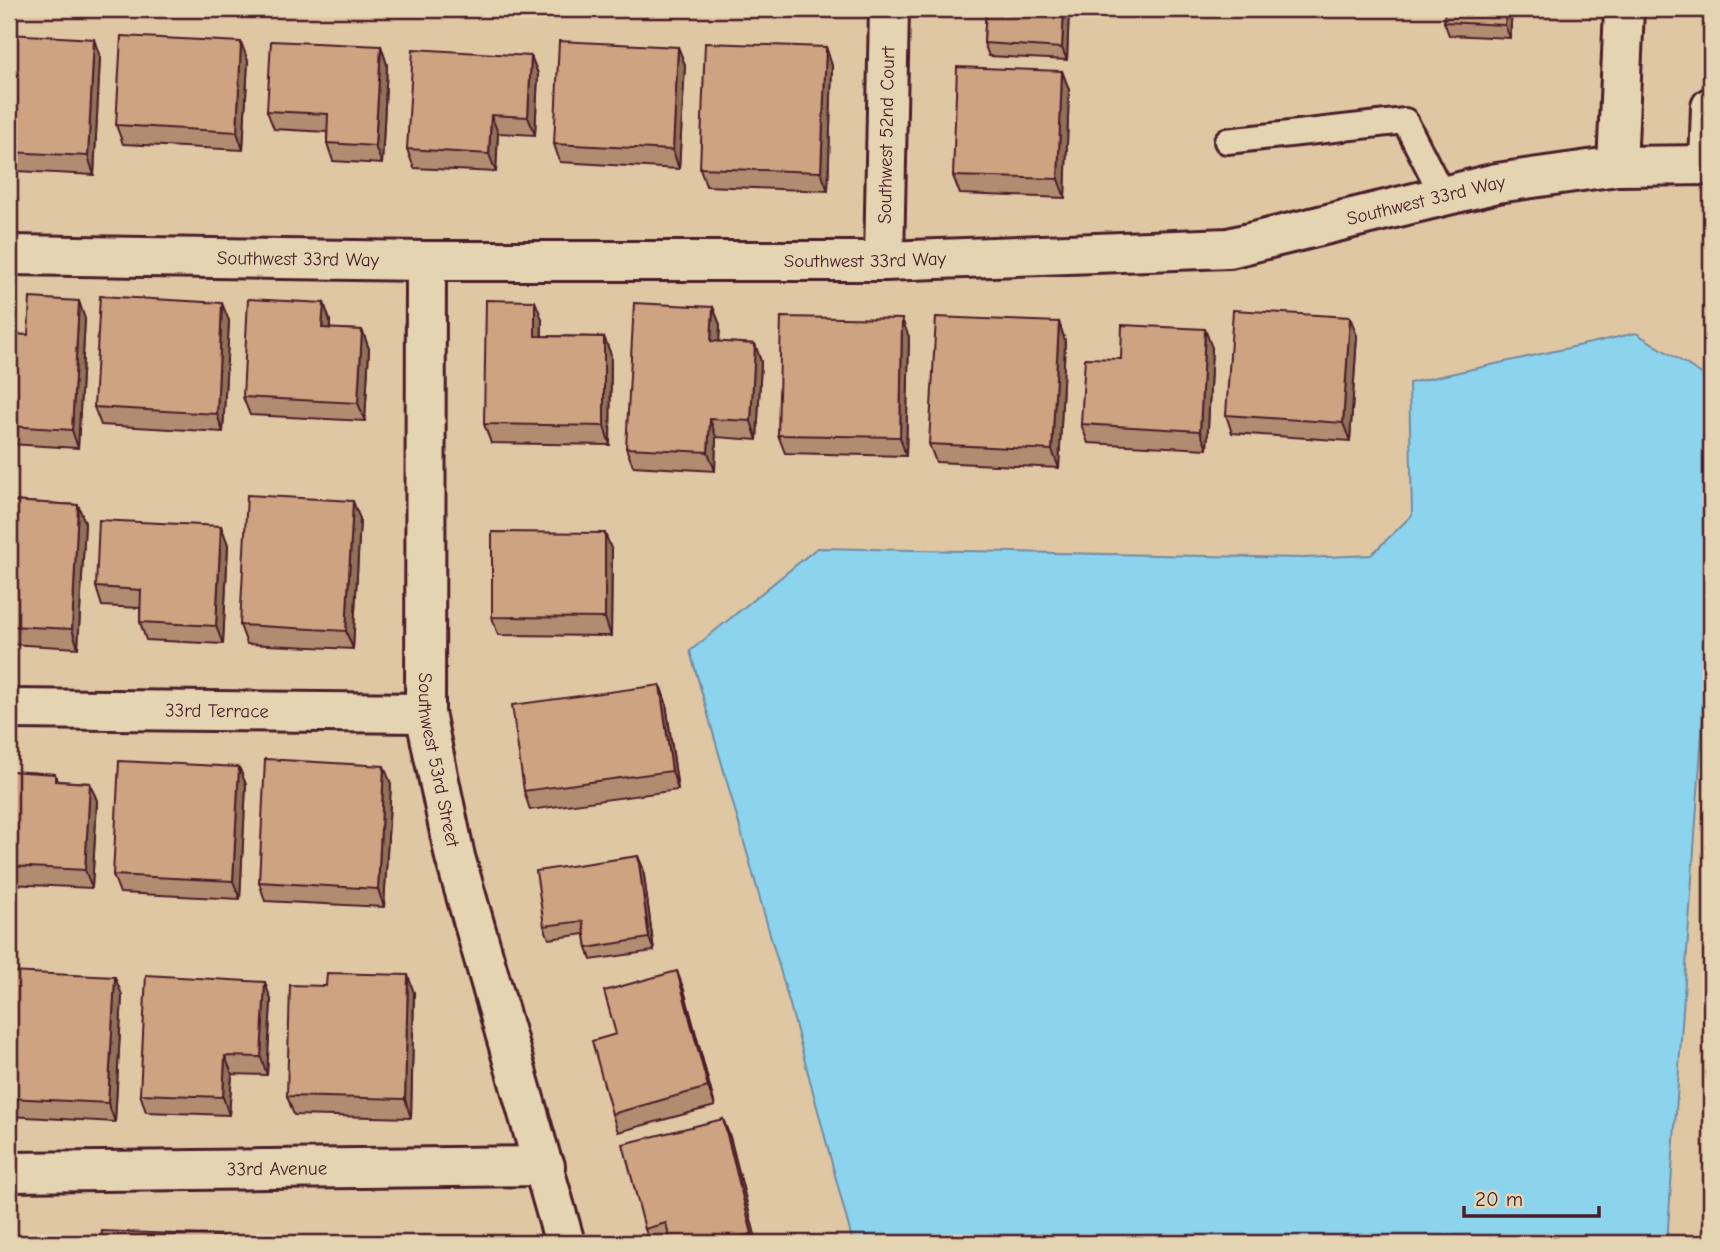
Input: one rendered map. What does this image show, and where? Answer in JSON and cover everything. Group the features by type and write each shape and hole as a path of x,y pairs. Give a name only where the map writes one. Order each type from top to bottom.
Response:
{"street":[{"name":"Southwest 52nd Court","path":"884,261 889,9"},
{"path":"1617,166 1623,9"},
{"path":"1710,165 1711,107"},
{"name":"Southwest 33rd Way","path":"9,255 426,261 884,261 1229,248 1496,183 1617,166 1710,165"},
{"name":"Southwest 53rd Street","path":"426,261 425,713 455,857 565,1243"},
{"name":"33rd Terrace","path":"9,709 425,713"},
{"name":"33rd Avenue","path":"9,1172 545,1166"}],"lane":[{"path":"1227,141 1405,121 1443,196"}],"water":[{"path":"1636,333 1705,376 1711,602 1667,1243 853,1243 790,1005 690,651 817,548 1304,558 1371,555 1412,515 1409,383"}],"building":[{"path":"986,9 1064,9 1062,48 984,43"},
{"path":"1445,9 1506,9 1505,25 1444,22"},
{"path":"9,34 94,39 88,156 10,152 12,114 9,114"},
{"path":"121,36 241,42 237,132 116,125"},
{"path":"271,41 381,46 375,146 327,143 328,114 267,111"},
{"path":"559,41 678,47 673,150 554,144"},
{"path":"705,43 826,47 821,172 700,168"},
{"path":"413,49 531,56 528,117 491,115 489,154 407,149"},
{"path":"957,67 1062,71 1058,179 953,176"},
{"path":"100,296 222,303 217,414 94,407"},
{"path":"30,298 79,301 72,430 9,426 9,334 28,335"},
{"path":"248,299 324,303 322,328 362,330 358,403 243,397"},
{"path":"486,300 535,301 535,336 604,337 604,426 484,424"},
{"path":"634,303 713,307 711,341 755,344 751,421 710,419 708,452 626,448"},
{"path":"1233,310 1350,317 1343,423 1226,415"},
{"path":"781,317 902,319 900,437 778,435"},
{"path":"936,317 1059,322 1052,450 929,444"},
{"path":"1122,325 1205,329 1200,431 1081,424 1085,358 1121,359"},
{"path":"247,495 353,501 346,631 240,625"},
{"path":"9,501 78,505 72,629 9,626"},
{"path":"99,520 221,526 216,626 140,622 141,590 96,587"},
{"path":"492,532 605,533 605,618 492,617"},
{"path":"660,685 672,771 524,791 512,705"},
{"path":"265,759 384,766 378,889 259,882"},
{"path":"119,761 239,767 233,881 113,875"},
{"path":"9,771 55,774 55,781 90,783 85,870 9,866"},
{"path":"638,856 649,938 587,948 583,921 544,926 536,871"},
{"path":"677,971 708,1087 612,1114 592,1041 616,1034 604,991"},
{"path":"9,972 115,977 108,1103 9,1098"},
{"path":"327,973 408,975 405,1099 287,1096 290,985 326,986"},
{"path":"146,975 265,982 261,1057 225,1056 223,1097 140,1094"},
{"path":"723,1119 752,1234 715,1243 671,1243 666,1223 645,1229 623,1144"},
{"path":"102,1231 222,1236 222,1243 101,1243"},
{"path":"245,1236 314,1239 314,1243 245,1243"},
{"path":"392,1239 471,1240 471,1243 391,1243"}]}
